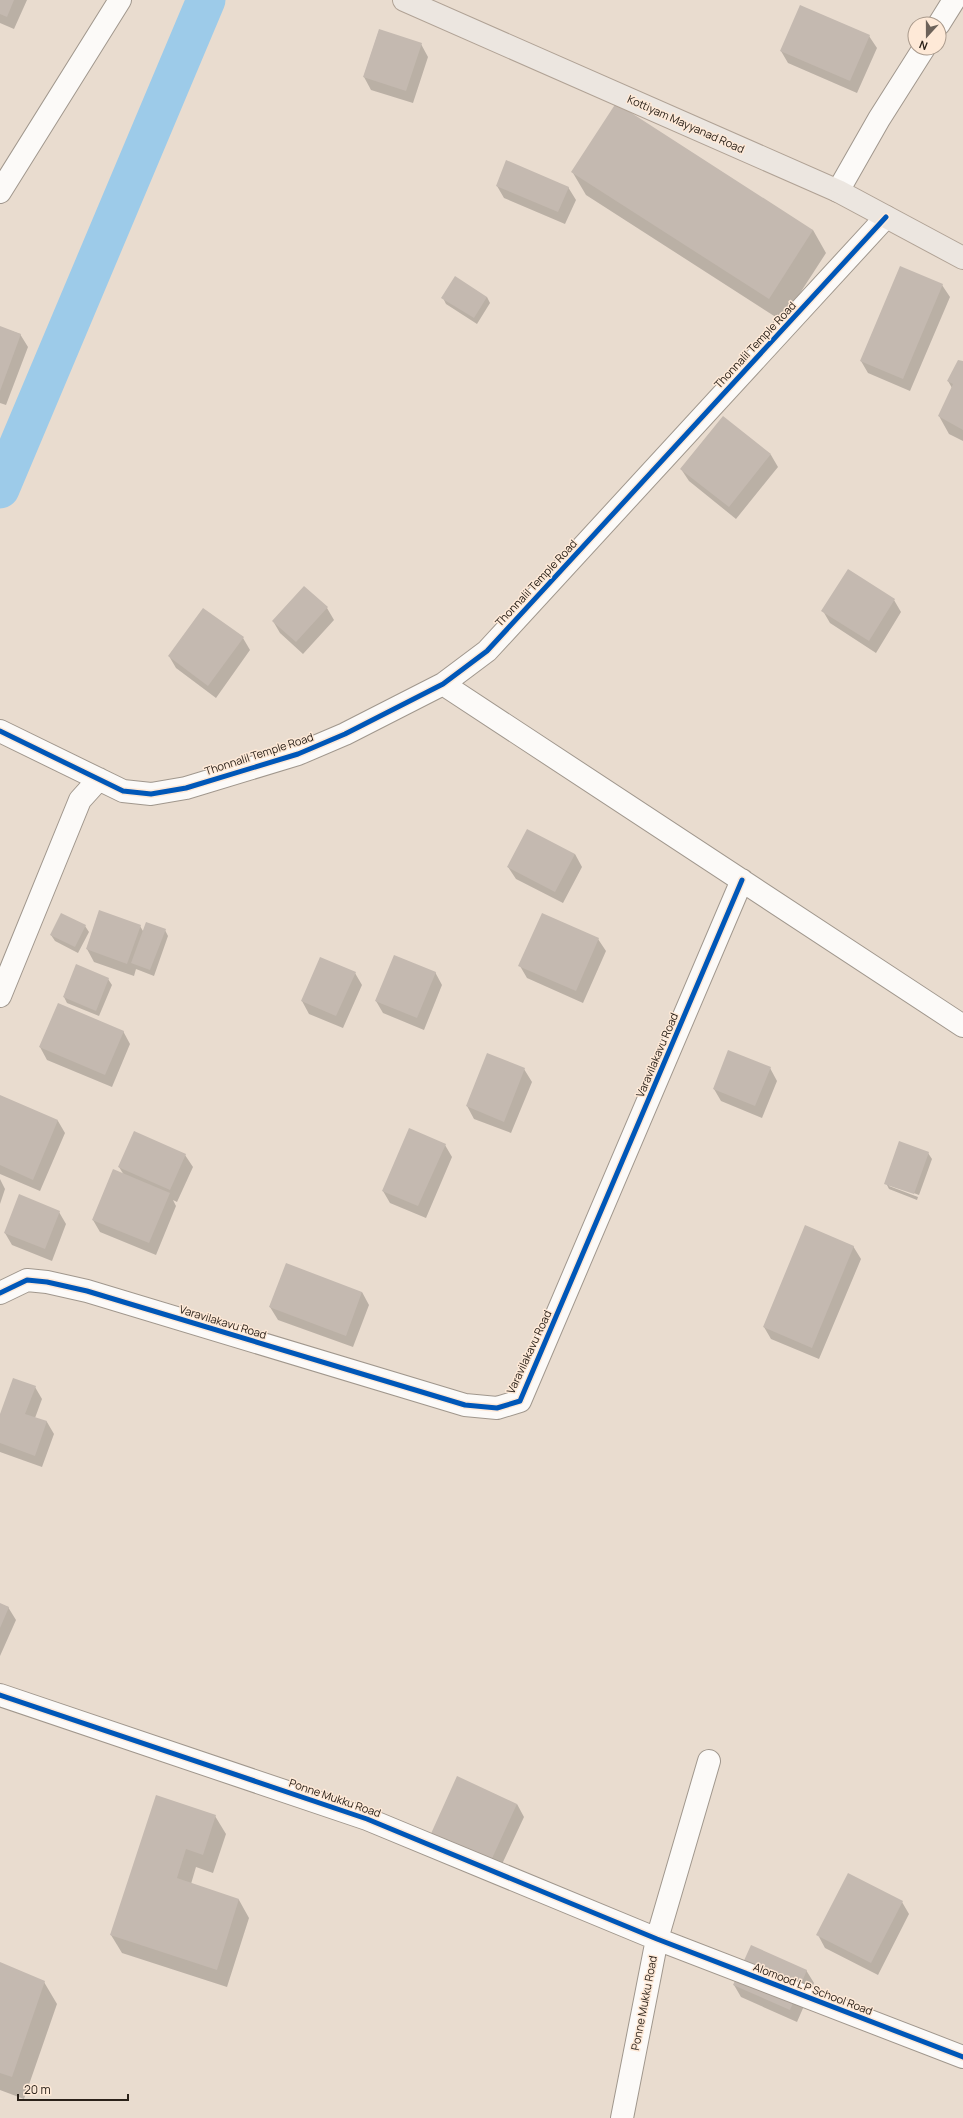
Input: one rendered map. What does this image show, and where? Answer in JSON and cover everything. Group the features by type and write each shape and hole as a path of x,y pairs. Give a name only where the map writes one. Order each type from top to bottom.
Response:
{"main road":[{"name":"Kottiyam Mayyanad Road","path":"404,0 838,191 963,258"}],"street":[{"path":"0,192 120,0"},
{"path":"944,16 954,0"},
{"path":"838,191 879,119 919,56"},
{"name":"Thonnalil Temple Road","path":"0,731 123,791 151,794 186,788 298,754 346,734 443,684 487,651 886,217"},
{"path":"443,684 963,1026"},
{"path":"0,996 80,800 99,779"},
{"name":"Varavilakavu Road","path":"0,1293 27,1280 47,1282 87,1291 465,1405 497,1408 520,1401 742,880"},
{"name":"Ponne Mukku Road","path":"0,1695 367,1819 657,1939 622,2118"},
{"path":"657,1939 709,1760"},
{"name":"Alomood L P School Road","path":"657,1939 963,2057"}],"building":[{"path":"0,0 14,0 7,17 0,14"},
{"path":"800,5 870,35 850,81 780,51"},
{"path":"379,29 422,43 406,91 363,77"},
{"path":"616,103 813,230 769,299 571,172"},
{"path":"506,160 569,187 558,212 496,186"},
{"path":"900,266 943,284 903,379 860,361"},
{"path":"455,276 487,297 474,318 441,298"},
{"path":"0,326 21,334 0,391"},
{"path":"958,360 963,361 963,430 938,416 953,384 947,381"},
{"path":"723,416 771,454 729,507 680,469"},
{"path":"848,569 895,599 869,641 821,611"},
{"path":"304,586 328,607 296,642 272,621"},
{"path":"203,608 244,637 208,686 168,656"},
{"path":"527,829 575,854 555,892 507,867"},
{"path":"99,910 141,925 127,964 86,949"},
{"path":"61,913 86,925 75,947 50,935"},
{"path":"542,913 599,938 576,991 518,966"},
{"path":"146,922 166,929 150,970 131,963"},
{"path":"394,955 436,972 417,1018 375,1001"},
{"path":"320,957 356,972 336,1016 301,1001"},
{"path":"76,964 109,978 96,1011 63,997"},
{"path":"58,1003 124,1031 105,1075 39,1047"},
{"path":"728,1050 771,1067 755,1106 713,1089"},
{"path":"487,1053 525,1068 504,1122 466,1106"},
{"path":"0,1095 58,1120 33,1180 0,1165"},
{"path":"409,1128 446,1144 418,1206 382,1191"},
{"path":"134,1131 186,1154 170,1190 118,1167"},
{"path":"899,1141 929,1152 914,1194 884,1184"},
{"path":"113,1169 170,1193 149,1243 92,1220"},
{"path":"19,1194 60,1211 45,1249 4,1233"},
{"path":"805,1225 854,1246 812,1348 763,1327"},
{"path":"286,1263 362,1292 346,1336 269,1307"},
{"path":"13,1378 36,1386 25,1414 47,1421 35,1456 0,1443 0,1414"},
{"path":"0,1603 9,1607 0,1628"},
{"path":"457,1776 517,1804 489,1865 429,1838"},
{"path":"156,1795 216,1815 203,1855 186,1849 177,1878 239,1899 217,1970 110,1935"},
{"path":"848,1873 903,1901 871,1963 816,1935"},
{"path":"751,1945 807,1970 790,2010 733,1985"},
{"path":"0,1962 45,1981 12,2077 0,2073"}],"waterway":[{"path":"0,489 206,0"}],"cycle path":[{"path":"0,731 123,791 151,794 186,788 298,754 345,734 443,684 487,651 886,217"},
{"path":"0,1293 27,1280 47,1282 87,1291 465,1405 497,1408 520,1401 742,880"},
{"path":"0,1695 367,1819 657,1939 963,2057"}]}
